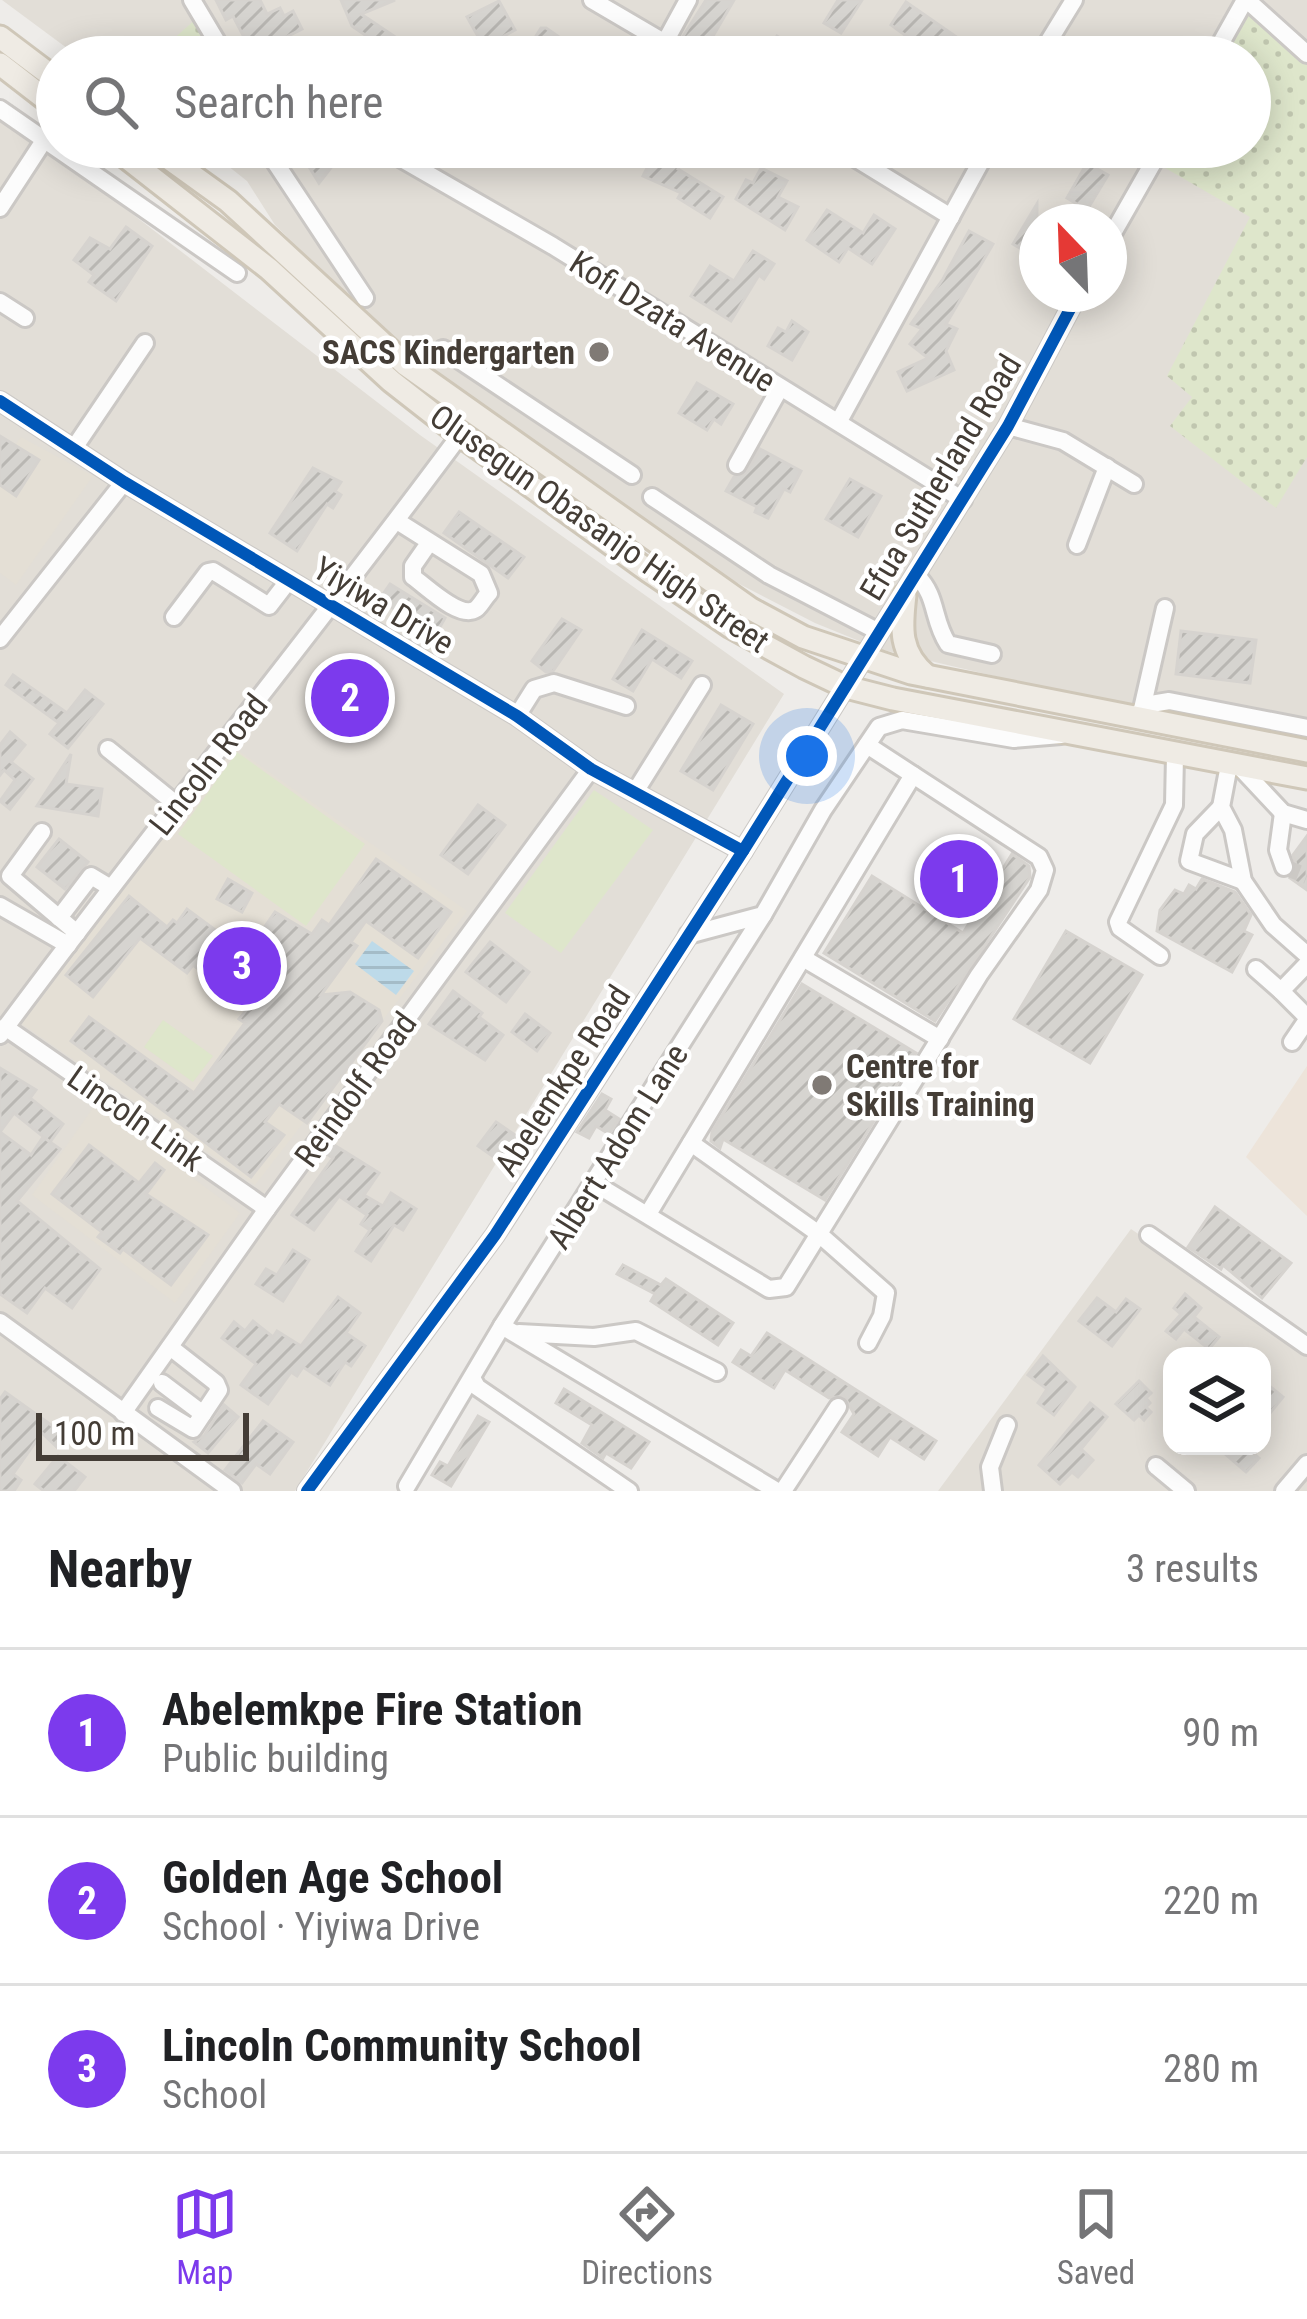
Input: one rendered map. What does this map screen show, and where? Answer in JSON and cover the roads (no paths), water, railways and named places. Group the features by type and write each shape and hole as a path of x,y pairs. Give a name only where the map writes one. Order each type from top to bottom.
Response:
{"main road":[{"path":"0,37 36,64"},
{"path":"0,64 36,91"},
{"name":"Olusegun Obasanjo High Street","path":"140,168 238,243 391,381 460,436 730,626 847,687 1307,778"},
{"name":"Olusegun Obasanjo High Street","path":"181,168 242,214 406,365 751,609 803,637 927,676 1136,713 1307,751"},
{"path":"910,585 900,633 914,665 927,676"}],"street":[{"path":"192,0 214,36"},
{"path":"592,0 655,36"},
{"path":"668,36 688,0"},
{"path":"1052,36 1073,0"},
{"path":"1225,36 1246,0 1307,54"},
{"path":"206,26 208,36"},
{"path":"0,109 36,136"},
{"path":"0,208 36,154"},
{"path":"82,168 237,273"},
{"path":"279,168 365,298"},
{"name":"Kofi Dzata Avenue","path":"417,168 553,246 963,500"},
{"path":"871,168 951,217"},
{"path":"839,421 978,168"},
{"path":"1127,208 1150,168"},
{"path":"0,302 25,319"},
{"name":"Efua Sutherland Road","path":"847,687 1009,426 1069,312"},
{"path":"74,448 145,343"},
{"path":"443,349 632,475"},
{"path":"737,465 781,388"},
{"name":"Yiyiwa Drive","path":"0,400 124,482 517,716 591,769 743,851"},
{"path":"1009,426 1063,441 1134,484"},
{"path":"548,468 569,434"},
{"name":"Lincoln Road","path":"3,1031 333,608 460,436"},
{"path":"1077,545 1107,467"},
{"path":"0,639 124,482"},
{"path":"652,497 769,575 879,632"},
{"path":"397,521 481,574 489,593 474,611 457,608 413,577 413,566 429,543"},
{"path":"174,617 213,571 268,606 289,580"},
{"path":"910,585 934,597 938,628 948,644 992,654"},
{"path":"1136,713 1165,608"},
{"path":"517,716 533,689 554,683 626,706"},
{"path":"635,792 702,685"},
{"name":"Abelemkpe Road","path":"307,1491 495,1234 847,687"},
{"path":"1136,713 1169,701 1307,728"},
{"path":"594,1183 769,1289 786,1287 1039,890 1045,870 1039,857 867,745 873,732 890,721 1013,739 1072,734"},
{"name":"Albert Adom Lane","path":"407,1486 472,1378 509,1329 594,1183 867,745"},
{"path":"108,749 176,804"},
{"path":"1160,956 1118,922 1174,805 1175,755"},
{"path":"1243,881 1189,861 1195,834 1221,807 1234,765 1283,813 1307,820"},
{"name":"Reindolf Road","path":"123,1413 591,769"},
{"path":"648,1214 913,776"},
{"path":"1221,807 1233,830 1243,881 1274,926 1307,960 1281,992"},
{"path":"1283,813 1278,850 1284,867"},
{"path":"42,832 10,876 59,919 73,939"},
{"path":"59,919 91,876 111,888"},
{"path":"0,906 73,939"},
{"path":"688,935 763,915"},
{"path":"803,958 940,1039"},
{"path":"1256,969 1307,1018 1292,1042"},
{"name":"Lincoln Link","path":"3,1031 267,1209"},
{"path":"691,1143 819,1234 886,1293 882,1316 868,1343"},
{"path":"1149,1235 1307,1346"},
{"path":"0,1322 232,1491"},
{"path":"509,1329 594,1337 635,1331 717,1372"},
{"path":"509,1329 780,1491 838,1407"},
{"path":"158,1408 193,1430 218,1386 170,1347"},
{"path":"472,1378 477,1388 629,1491"},
{"path":"162,1383 203,1414"},
{"path":"168,1444 181,1424"},
{"path":"993,1491 990,1466 1007,1425"},
{"path":"1284,1491 1307,1464"},
{"path":"1156,1466 1186,1491"}],"water":[{"path":"372,941 414,971 396,995 355,964"}],"tunnel":[{"path":"1284,867 1307,876"}],"place":[{"name":"SACS Kindergarten","path":"599,352"},
{"name":"Golden Age School","path":"350,698"},
{"name":"Abelemkpe Fire Station","path":"959,879"},
{"name":"Lincoln Community School","path":"242,966"},
{"name":"Centre for Skills Training","path":"822,1085"}]}
